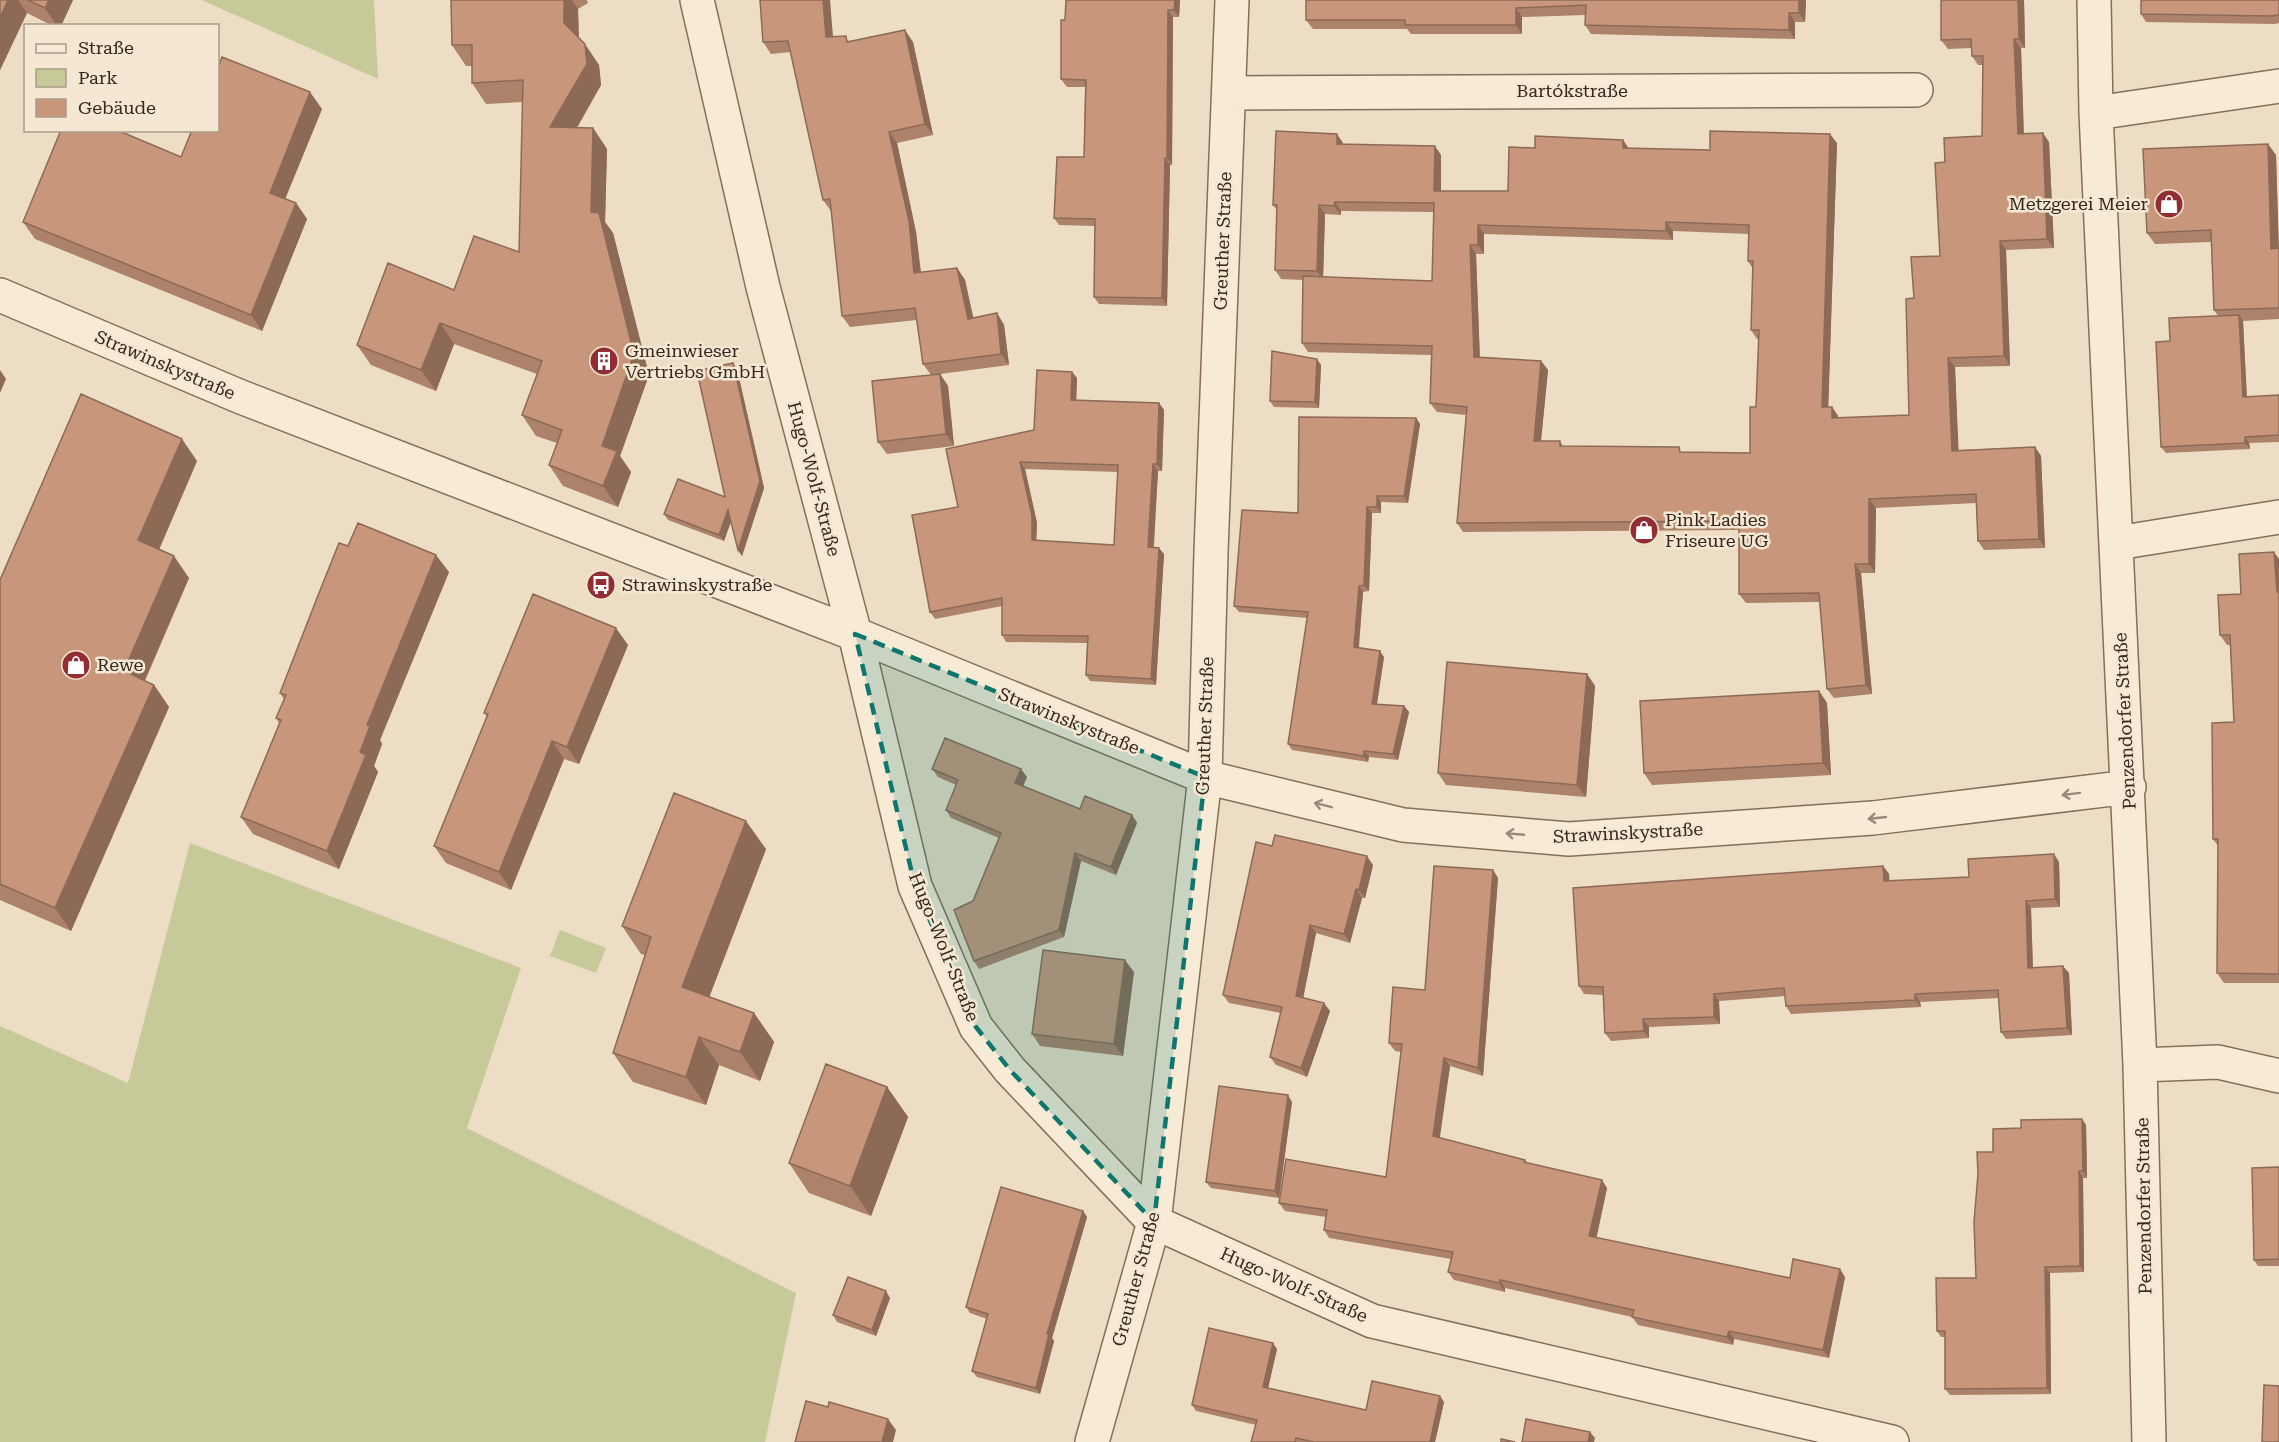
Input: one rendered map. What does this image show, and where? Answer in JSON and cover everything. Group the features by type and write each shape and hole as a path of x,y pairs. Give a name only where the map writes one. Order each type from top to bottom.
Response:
{"street":[{"name":"Hugo-Wolf-Straße","path":"697,0 763,286 855,634 915,886 975,1027 1010,1071 1154,1222 1372,1321 1892,1442"},
{"name":"Greuther Straße","path":"1092,1442 1154,1222 1205,777 1211,552 1232,0"},
{"name":"Penzendorfer Straße","path":"2094,0 2096,113 2129,787 2140,1065 2149,1442"},
{"path":"2096,113 2279,86"},
{"name":"Bartókstraße","path":"1229,93 1916,90"},
{"name":"Strawinskystraße","path":"0,295 241,397 855,634 1205,777 1403,825 1569,839 1874,818 2129,787"},
{"path":"2117,543 2279,517"},
{"path":"2140,1065 2218,1062 2279,1076"}],"highlighted area":[{"path":"855,634 1205,777 1154,1222 1010,1070 976,1027 915,886"}],"green space":[{"path":"202,0 374,0 378,79"},
{"path":"190,843 521,968 467,1128 796,1293 765,1442 0,1442 0,1026 128,1083"},
{"path":"560,930 606,948 596,973 550,956"}],"building":[{"path":"0,0 8,0 0,18"},
{"path":"28,0 49,0 45,8"},
{"path":"451,0 564,0 564,23 585,44 587,64 550,127 593,128 591,212 599,213 634,354 602,446 617,451 603,486 549,465 562,430 522,415 542,361 440,323 421,370 357,345 388,263 454,290 474,236 519,252 523,80 472,83 472,45 452,45"},
{"path":"760,0 823,0 826,37 846,36 847,42 905,30 925,124 889,132 909,221 914,273 957,268 968,319 997,313 1001,354 923,364 915,308 842,316 830,199 823,200 788,41 763,42"},
{"path":"1066,0 1175,0 1174,10 1168,10 1167,158 1165,158 1162,298 1094,297 1095,219 1054,218 1057,157 1084,157 1086,80 1061,79 1061,20 1065,20"},
{"path":"1306,0 1799,0 1799,13 1789,13 1789,30 1585,25 1586,5 1516,8 1516,25 1405,25 1405,20 1306,20"},
{"path":"1941,0 2018,0 2019,39 2014,39 2018,134 2043,133 2047,239 2000,241 2004,356 1948,358 1952,451 2035,447 2039,539 1978,541 1976,494 1869,499 1869,564 1855,564 1866,685 1827,689 1819,593 1739,594 1739,521 1457,523 1467,407 1430,403 1432,346 1302,343 1303,276 1432,281 1434,203 1335,202 1334,206 1319,205 1317,271 1275,270 1277,205 1273,205 1276,131 1337,134 1337,144 1435,146 1434,191 1508,191 1509,147 1535,148 1535,136 1623,140 1623,148 1710,150 1710,131 1830,134 1822,407 1832,407 1832,418 1909,415 1906,299 1914,298 1911,257 1940,256 1935,163 1945,162 1944,138 1982,136 1983,56 1972,56 1971,39 1941,40","holes":["1666,222 1749,225 1748,261 1753,261 1751,330 1759,330 1756,407 1750,407 1750,453 1680,452 1679,447 1560,446 1560,441 1534,441 1541,361 1474,357 1470,245 1478,245 1478,225 1666,231"]},
{"path":"2141,0 2279,0 2279,15 2141,14"},
{"path":"222,57 310,92 270,193 296,203 251,315 23,222 60,132 122,132 181,157 191,132 219,132 219,65"},
{"path":"2268,144 2271,249 2279,248 2279,308 2214,310 2211,230 2147,233 2143,149"},
{"path":"2239,315 2243,397 2279,395 2279,435 2245,437 2245,443 2161,447 2156,342 2170,341 2169,318"},
{"path":"1272,351 1317,359 1315,402 1270,401"},
{"path":"733,363 760,481 738,550 728,510 719,535 664,514 678,479 725,497 697,371"},
{"path":"1037,370 1072,372 1071,400 1159,403 1157,464 1153,464 1148,547 1159,548 1151,679 1086,675 1088,636 1002,635 1002,598 930,612 912,515 958,507 946,449 1034,430","holes":["1020,462 1118,465 1114,545 1032,540 1032,516"]},
{"path":"940,374 946,434 878,442 872,381"},
{"name":"Rewe","path":"81,394 182,439 138,540 174,556 124,671 154,685 55,908 0,884 0,580"},
{"path":"1299,417 1416,418 1404,496 1377,496 1377,507 1367,507 1364,585 1359,586 1354,647 1380,651 1372,704 1404,706 1393,754 1364,751 1364,756 1288,744 1308,612 1234,606 1242,510 1298,513"},
{"path":"358,523 436,555 367,725 370,726 360,752 366,755 327,851 241,817 281,720 276,718 286,695 280,693 317,598 339,543 348,546"},
{"path":"2274,552 2277,592 2279,592 2279,974 2217,973 2218,839 2213,839 2212,723 2234,722 2230,635 2220,635 2218,595 2241,594 2239,554"},
{"path":"533,594 616,628 567,747 552,741 499,872 434,846 488,714 484,713"},
{"path":"1447,662 1587,674 1577,785 1438,773"},
{"path":"1819,691 1823,763 1644,773 1640,701"},
{"path":"945,738 1021,769 1015,783 1080,809 1085,796 1132,815 1111,867 1075,853 1059,930 974,961 954,910 973,901 1001,833 946,810 958,780 932,769"},
{"path":"674,793 746,821 682,987 754,1013 740,1052 699,1037 686,1077 613,1053 651,937 622,926"},
{"path":"1275,835 1367,856 1359,890 1356,889 1344,934 1310,925 1296,996 1324,1003 1301,1068 1270,1057 1282,1007 1223,995 1256,842 1272,846"},
{"path":"2054,854 2055,899 2026,901 2028,968 2063,966 2067,1028 2001,1032 1998,990 1915,994 1915,1000 1786,1006 1784,988 1714,994 1714,1017 1643,1019 1644,1031 1605,1033 1603,987 1579,986 1573,888 1883,866 1884,881 1969,877 1968,859"},
{"path":"1434,866 1493,870 1478,1068 1444,1058 1433,1136 1525,1160 1524,1162 1602,1180 1589,1236 1790,1278 1793,1259 1840,1269 1823,1350 1729,1331 1727,1337 1632,1317 1634,1310 1500,1280 1499,1283 1448,1272 1453,1252 1324,1230 1327,1210 1279,1203 1286,1159 1386,1177 1402,1044 1389,1043 1393,987 1425,990"},
{"path":"1043,950 1125,960 1114,1044 1032,1034"},
{"path":"826,1064 887,1087 850,1186 789,1163"},
{"path":"1219,1086 1288,1095 1275,1191 1206,1182"},
{"path":"2082,1119 2083,1171 2079,1171 2080,1266 2045,1267 2047,1388 1945,1389 1945,1331 1937,1331 1936,1278 1976,1278 1974,1222 1978,1174 1977,1152 1993,1152 1993,1129 2021,1128 2021,1120"},
{"path":"2279,1167 2279,1259 2254,1260 2252,1168"},
{"path":"1001,1187 1083,1211 1047,1334 1049,1334 1036,1388 972,1371 988,1314 966,1307"},
{"path":"848,1277 886,1291 872,1330 833,1315"},
{"path":"1209,1328 1273,1343 1263,1387 1366,1410 1372,1381 1440,1396 1430,1442 1314,1442 1296,1438 1295,1442 1251,1442 1257,1420 1192,1405"},
{"path":"2264,1385 2279,1386 2279,1442 2262,1442"},
{"path":"806,1401 828,1407 829,1402 888,1419 882,1442 795,1442"},
{"path":"1526,1419 1590,1432 1588,1442 1522,1442"}],"place":[{"name":"Metzgerei Meier","path":"2169,204"},
{"name":"Gmeinwieser Vertriebs GmbH","path":"604,361"},
{"name":"Pink Ladies Friseure UG","path":"1644,530"},
{"name":"Strawinskystraße","path":"601,585"},
{"name":"Rewe","path":"76,665"}]}
